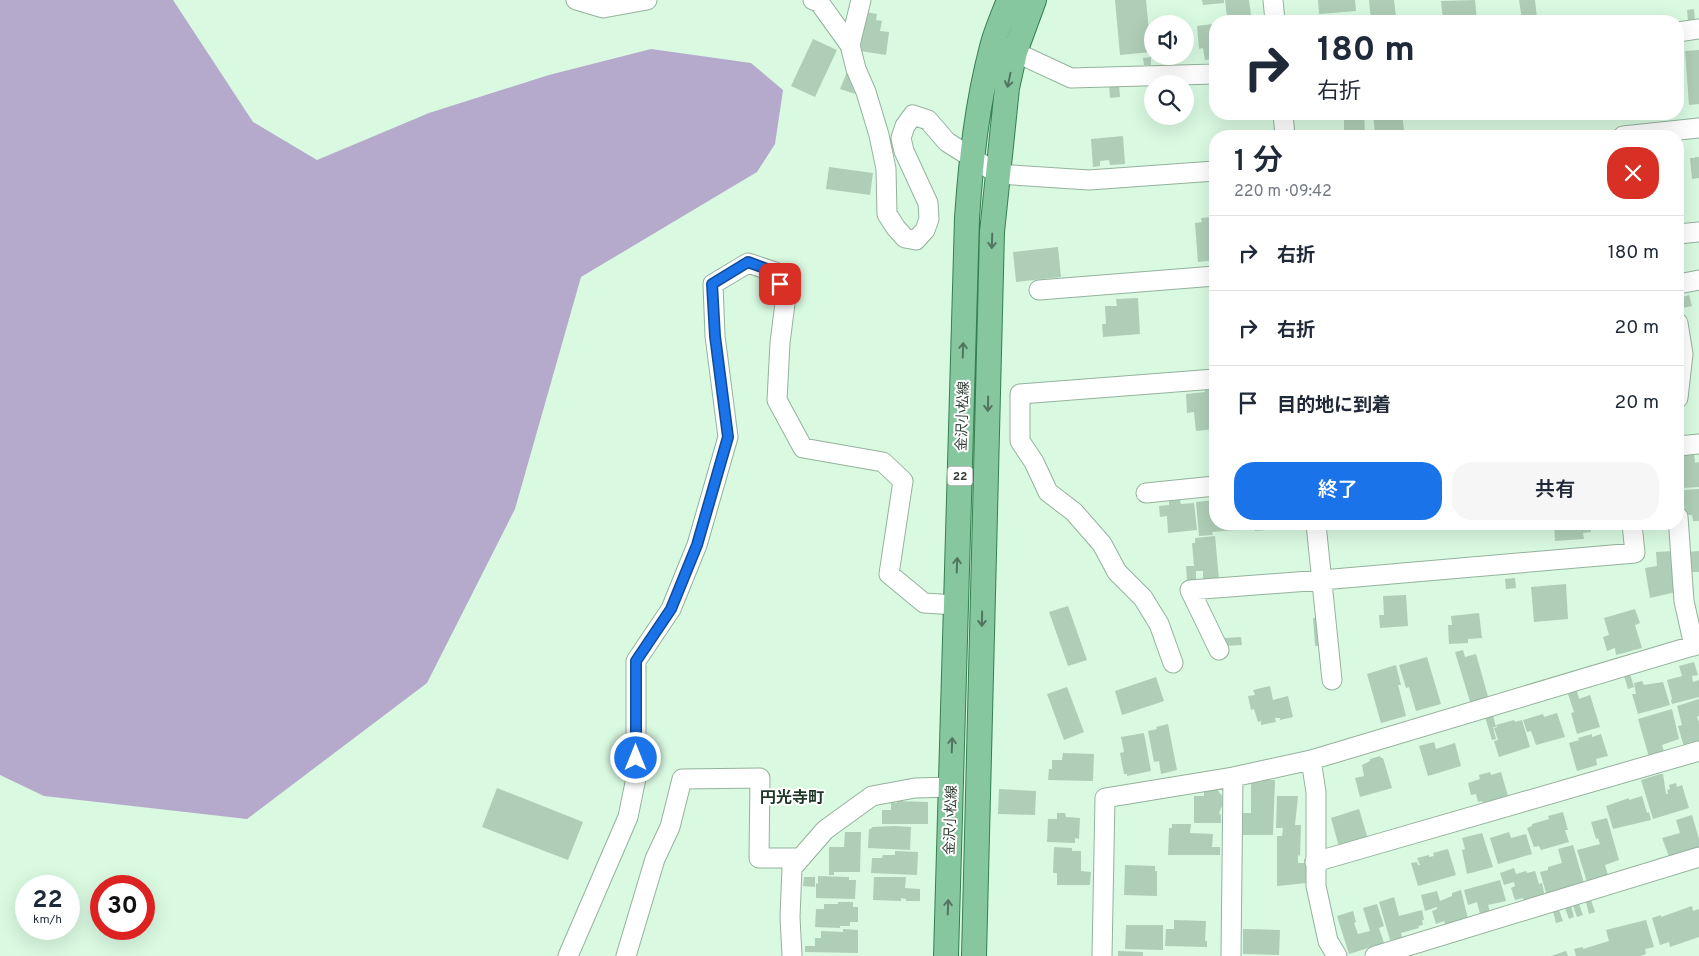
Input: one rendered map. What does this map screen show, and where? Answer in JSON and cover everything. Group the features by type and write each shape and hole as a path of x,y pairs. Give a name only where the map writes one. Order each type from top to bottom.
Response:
{"main road":[{"name":"金沢小松線","path":"946,956 967,218 971,159 979,106 992,45 1009,0"},
{"name":"金沢小松線","path":"974,956 992,232 1007,88 1015,52 1034,0"}],"street":[{"path":"576,0 603,8 647,0"},
{"path":"813,0 819,2 850,45 856,69 866,92 880,135 886,169 887,214 905,238 916,240 925,230 929,219 928,203 904,151 901,138 905,126 913,115 928,120 947,142 971,159 998,174 1089,180 1209,171"},
{"path":"850,45 861,0"},
{"path":"1273,0 1274,15"},
{"path":"1684,31 1699,29"},
{"path":"1015,52 1071,78 1209,74"},
{"path":"1680,130 1699,128"},
{"path":"1684,233 1699,232"},
{"path":"568,956 628,817 636,778 636,661 671,609 697,545 728,437 715,336 712,284 748,262 775,272 786,295 780,343 777,400 803,448 883,462 902,481 890,574 924,603 956,604"},
{"path":"1039,290 1209,276"},
{"path":"1684,283 1699,280"},
{"path":"1173,663 1158,624 1143,598 1117,572 1102,544 1074,512 1048,492 1034,462 1020,441 1020,394 1209,378"},
{"path":"1684,445 1699,444"},
{"path":"1146,493 1209,487"},
{"path":"1317,530 1332,680"},
{"path":"1219,650 1190,590 1635,552 1633,530"},
{"path":"1102,956 1105,798 1233,777 1311,760 1696,645 1684,601 1679,530"},
{"path":"1315,862 1699,751"},
{"path":"1311,760 1316,792 1316,886 1328,941 1337,956"},
{"path":"1231,956 1233,777"},
{"path":"626,956 655,858 670,827 682,779 760,778 760,858 801,858"},
{"path":"792,956 790,917 792,868 825,830 872,796 915,788 951,787"},
{"path":"1374,956 1699,857"}],"shaded area":[{"path":"0,0 173,0 253,122 317,160 429,113 549,75 651,49 751,63 783,90 775,144 757,172 581,277 515,509 427,683 247,819 44,796 0,775"}],"building":[{"path":"1115,0 1146,0 1147,15 1144,15 1144,53 1120,55"},
{"path":"1202,0 1224,0 1224,3 1203,5"},
{"path":"1225,0 1249,0 1251,15 1227,15"},
{"path":"1318,0 1355,0 1356,11 1319,14"},
{"path":"1369,0 1394,0 1396,15 1370,15"},
{"path":"1475,0 1476,15 1442,15 1441,1"},
{"path":"1519,0 1535,0 1537,15 1521,15"},
{"path":"1694,9 1695,20 1688,21 1687,10"},
{"path":"866,12 877,14 876,20 882,21 880,31 889,32 886,55 860,51"},
{"path":"1209,24 1209,60 1205,60 1203,48 1199,49 1197,26"},
{"path":"813,39 837,50 815,97 791,86"},
{"path":"1699,50 1699,104 1689,105 1685,51"},
{"path":"847,72 855,94 840,89"},
{"path":"1109,84 1119,84 1120,97 1110,98"},
{"path":"1344,120 1364,120 1365,130 1344,130"},
{"path":"1374,120 1403,120 1404,130 1375,130"},
{"path":"1123,136 1125,164 1110,165 1109,160 1100,161 1100,166 1093,167 1091,139"},
{"path":"1699,157 1699,178 1692,179 1690,158"},
{"path":"829,167 873,173 870,195 826,189"},
{"path":"1209,217 1209,261 1198,262 1195,223 1202,222 1201,218"},
{"path":"1058,247 1061,277 1016,282 1013,252"},
{"path":"1689,295 1692,306 1684,308 1684,297"},
{"path":"1138,298 1140,334 1103,337 1102,324 1106,324 1105,306 1117,306 1116,299"},
{"path":"1204,387 1209,387 1209,430 1196,431 1194,412 1187,413 1186,394 1205,392"},
{"path":"1694,454 1695,463 1699,462 1699,487 1684,488 1684,455"},
{"path":"1699,489 1699,521 1693,521 1692,515 1685,515 1684,490"},
{"path":"1180,500 1181,504 1194,503 1197,530 1168,533 1167,516 1160,517 1159,506 1169,505 1169,501"},
{"path":"1209,501 1209,530 1235,530 1212,532 1213,535 1199,536 1196,502"},
{"path":"1554,530 1591,530 1591,532 1583,533 1584,539 1555,541"},
{"path":"1215,536 1219,579 1203,580 1203,571 1196,571 1196,580 1187,580 1186,566 1194,566 1192,543 1195,543 1195,538"},
{"path":"1674,551 1676,579 1673,579 1676,592 1650,598 1645,568 1657,566 1656,552"},
{"path":"1699,551 1699,572 1688,572 1687,552"},
{"path":"1515,578 1516,588 1506,589 1505,579"},
{"path":"1566,584 1568,619 1534,622 1531,587"},
{"path":"1406,595 1408,626 1380,628 1379,615 1384,615 1383,596"},
{"path":"1068,606 1087,660 1068,666 1049,612"},
{"path":"1635,609 1640,623 1635,625 1642,648 1616,655 1615,648 1607,651 1603,637 1609,635 1604,618"},
{"path":"1479,613 1482,638 1468,639 1468,643 1449,644 1448,625 1452,625 1451,616"},
{"path":"1313,618 1317,618 1320,646 1315,646"},
{"path":"1241,637 1242,645 1225,646 1225,638"},
{"path":"1463,650 1465,657 1476,654 1489,700 1471,705 1455,652"},
{"path":"1427,657 1441,704 1416,711 1409,687 1406,688 1399,665"},
{"path":"1694,662 1698,675 1692,676 1693,682 1699,680 1699,697 1672,704 1667,680 1682,676 1679,666"},
{"path":"1396,665 1401,685 1398,685 1406,716 1381,723 1367,674"},
{"path":"1630,674 1634,687 1628,689 1624,676"},
{"path":"1156,677 1164,701 1122,715 1115,691"},
{"path":"1642,681 1644,685 1663,682 1670,705 1638,714 1632,694 1636,694 1634,683"},
{"path":"1270,686 1273,700 1288,696 1293,717 1280,720 1280,718 1275,718 1276,722 1261,725 1261,721 1258,722 1254,709 1251,710 1248,696 1255,695 1253,690"},
{"path":"1067,687 1084,732 1064,740 1047,694"},
{"path":"1577,691 1579,699 1590,695 1600,727 1577,734 1571,713 1574,712 1568,694"},
{"path":"1699,699 1699,716 1697,717 1699,722 1699,742 1684,747 1678,726 1682,725 1677,706"},
{"path":"1672,709 1679,739 1662,745 1664,752 1649,757 1638,719"},
{"path":"1557,713 1565,737 1536,745 1531,731 1527,732 1523,720 1543,714 1544,717"},
{"path":"1493,715 1496,739 1492,740 1485,717"},
{"path":"1514,720 1515,722 1522,720 1530,747 1499,757 1494,741 1498,740 1494,728 1497,727 1496,725"},
{"path":"1168,724 1177,770 1161,774 1159,761 1154,762 1148,731"},
{"path":"1144,733 1151,771 1127,776 1127,774 1124,774 1120,753 1124,752 1121,737"},
{"path":"1592,734 1592,737 1601,734 1608,756 1596,759 1597,765 1577,771 1569,743"},
{"path":"1434,742 1436,749 1455,743 1461,766 1428,776 1419,746"},
{"path":"1063,753 1094,754 1093,781 1048,780 1049,769 1052,769 1052,760 1062,760"},
{"path":"1380,756 1383,758 1392,788 1360,797 1355,778 1364,776 1362,765 1370,761 1370,759"},
{"path":"1490,772 1491,775 1501,772 1508,796 1483,803 1482,801 1478,802 1476,794 1471,795 1468,783 1480,779 1479,775"},
{"path":"1663,774 1666,794 1668,794 1667,790 1670,789 1669,785 1676,783 1677,787 1682,785 1689,808 1653,819 1641,780"},
{"path":"1261,780 1275,780 1273,835 1243,835 1243,813 1251,813 1251,782 1261,782"},
{"path":"497,788 583,822 568,860 482,827"},
{"path":"999,789 1036,791 1035,815 998,814"},
{"path":"1217,789 1222,796 1222,806 1219,813 1221,815 1221,823 1194,823 1194,796 1204,796 1204,790"},
{"path":"1277,796 1298,796 1295,825 1301,825 1298,863 1304,863 1304,859 1306,859 1307,883 1277,886 1277,836 1282,836 1283,828 1276,828"},
{"path":"1642,796 1651,820 1613,829 1606,806 1629,798 1629,800"},
{"path":"897,801 928,802 928,824 882,824 882,810 891,810 891,802 897,803"},
{"path":"1359,809 1368,839 1339,847 1331,818"},
{"path":"1563,812 1568,830 1565,830 1569,842 1541,850 1539,846 1534,847 1527,828 1532,826 1532,824 1549,819 1548,816"},
{"path":"1057,813 1065,813 1066,817 1080,818 1079,839 1075,838 1075,843 1047,842 1048,819 1057,819"},
{"path":"1692,815 1699,839 1699,849 1670,859 1662,838 1680,833 1676,820"},
{"path":"1607,818 1619,860 1605,865 1608,875 1587,882 1577,850 1600,844 1598,838 1596,839 1591,822"},
{"path":"1172,824 1191,824 1190,833 1213,834 1212,847 1220,847 1220,855 1168,855 1169,828 1172,828"},
{"path":"872,827 911,827 910,850 868,848 869,829"},
{"path":"845,832 861,832 860,872 834,872 834,875 829,875 829,847 844,847"},
{"path":"1509,832 1511,838 1526,834 1532,854 1498,864 1490,838"},
{"path":"1482,833 1493,867 1467,874 1462,850 1465,849 1462,838"},
{"path":"1573,845 1584,883 1547,896 1540,872 1548,870 1548,867 1562,863 1558,849"},
{"path":"1054,847 1072,848 1072,851 1081,851 1081,871 1091,872 1090,885 1057,885 1057,873 1053,873"},
{"path":"1448,849 1456,875 1418,886 1411,863 1417,862 1420,865 1417,858 1429,855 1429,857 1434,856 1433,853"},
{"path":"895,851 918,852 917,875 871,873 872,858 882,858 883,855 895,855"},
{"path":"1125,865 1155,866 1155,871 1157,871 1157,896 1124,895"},
{"path":"1514,868 1516,874 1535,871 1539,884 1542,883 1545,897 1524,902 1523,898 1515,900 1511,888 1515,886 1514,882 1504,885 1500,873"},
{"path":"818,876 849,877 849,880 856,880 855,899 816,898"},
{"path":"804,877 815,877 815,887 803,886"},
{"path":"874,877 906,877 905,888 920,889 920,901 906,901 906,899 901,898 901,901 873,900"},
{"path":"1500,880 1506,901 1488,905 1490,912 1480,914 1477,902 1468,905 1464,890"},
{"path":"1461,890 1468,919 1446,926 1444,921 1436,924 1432,911 1437,909 1437,907 1425,911 1421,895 1437,891 1440,901 1452,896 1452,893"},
{"path":"1394,897 1399,916 1422,910 1424,920 1422,920 1423,925 1418,926 1419,928 1401,933 1402,938 1390,940 1379,902"},
{"path":"1591,900 1595,912 1589,914 1586,902"},
{"path":"838,902 853,902 853,907 858,907 858,922 850,922 850,926 840,926 840,928 815,927 816,909 824,909 824,904 838,904"},
{"path":"1377,904 1384,926 1379,928 1384,943 1349,954 1337,916 1353,911 1356,922 1354,923 1358,934 1370,931 1363,908"},
{"path":"1579,904 1583,915 1577,917 1573,906"},
{"path":"1571,906 1574,917 1569,919 1565,908"},
{"path":"1692,906 1693,911 1699,909 1699,937 1670,947 1669,942 1660,945 1652,918 1661,915 1661,917"},
{"path":"1559,910 1563,921 1556,923 1553,911"},
{"path":"1174,920 1206,921 1205,941 1207,941 1207,947 1165,946 1166,929 1174,929"},
{"path":"1646,920 1654,947 1645,949 1646,954 1640,956 1576,956 1574,949 1583,947 1583,949 1609,941 1606,930"},
{"path":"1126,925 1163,925 1163,950 1125,949"},
{"path":"843,929 858,930 858,953 805,952 805,946 815,946 815,938 821,938 821,931 843,932"},
{"path":"1243,929 1280,930 1279,955 1243,954"},
{"path":"1118,951 1143,952 1143,956 1118,956"},
{"path":"1566,951 1568,956 1551,956"}],"district":[{"name":"円光寺町","path":"792,797"}],"route":[{"path":"636,758 636,661 671,609 697,545 728,437 715,336 712,284 748,262 775,272 780,284"}]}
